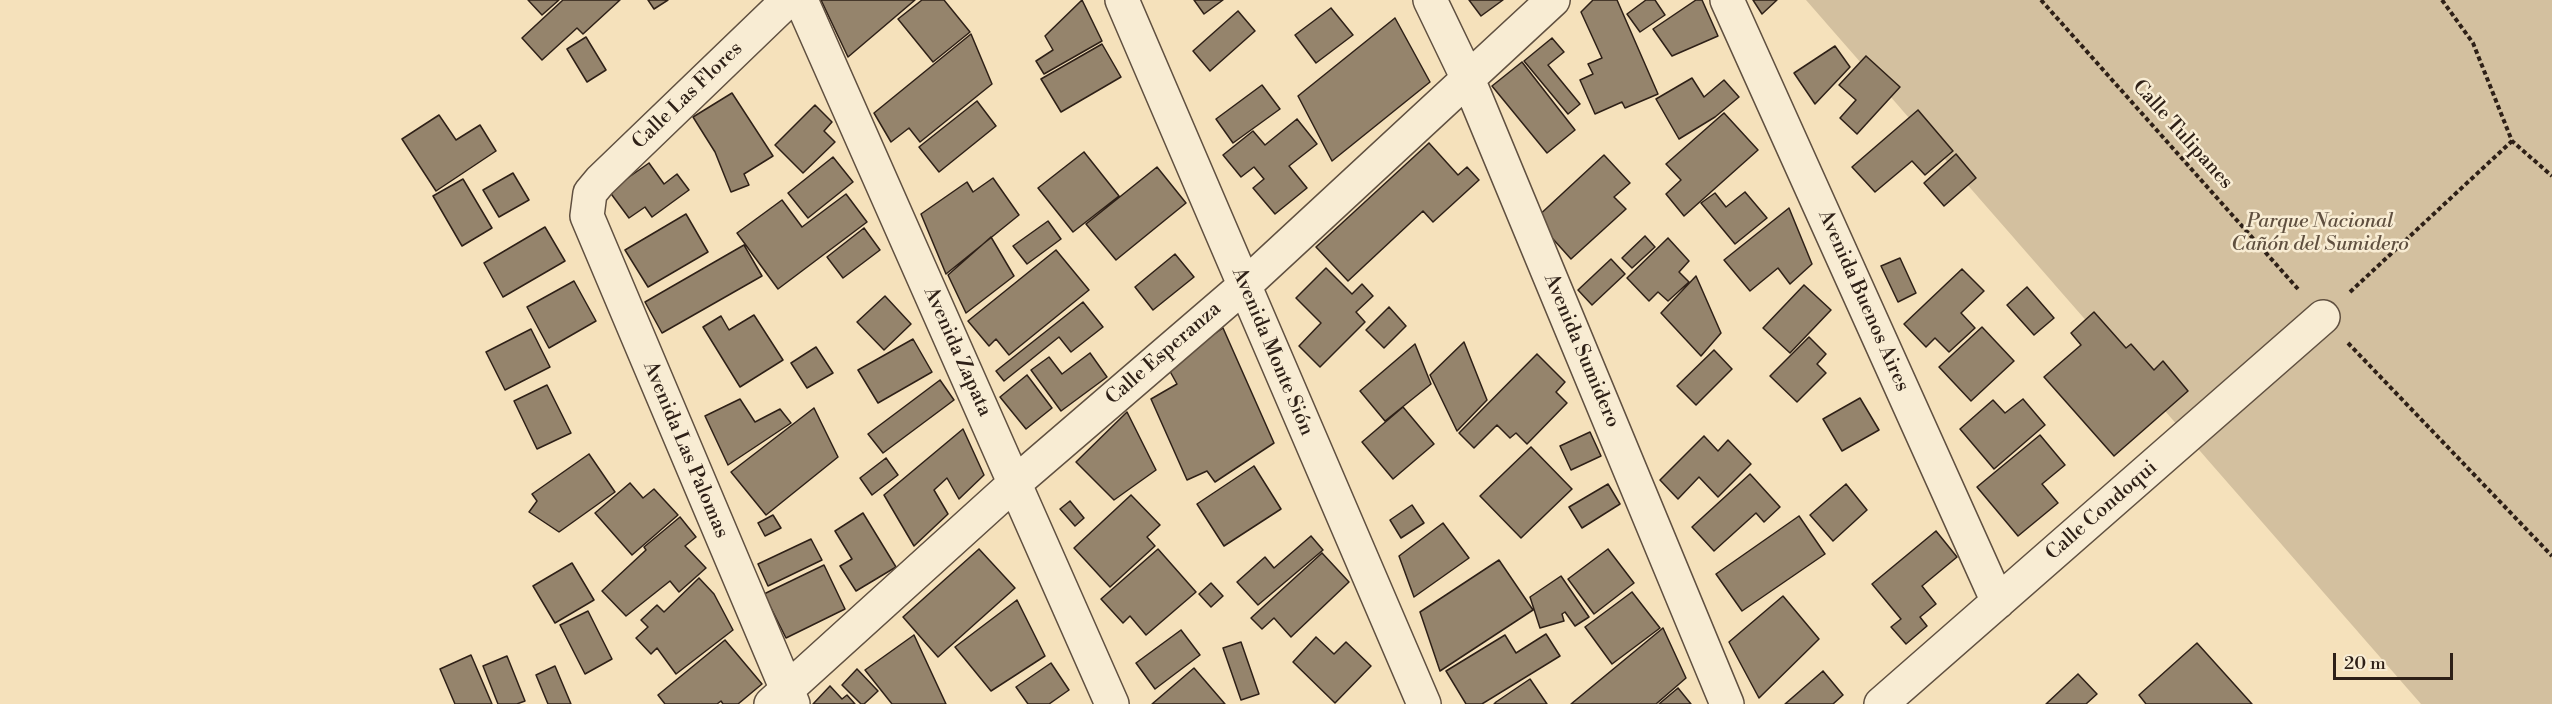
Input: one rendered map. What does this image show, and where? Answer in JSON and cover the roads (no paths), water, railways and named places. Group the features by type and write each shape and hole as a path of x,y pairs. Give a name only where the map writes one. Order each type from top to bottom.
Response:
{"street":[{"name":"Calle Las Flores","path":"590,193 788,0"},
{"name":"Avenida Zapata","path":"801,0 1112,704"},
{"name":"Avenida Monte Sión","path":"1122,0 1424,704"},
{"name":"Avenida Sumidero","path":"1430,0 1468,79 1727,704"},
{"name":"Calle Esperanza","path":"784,700 1016,483 1244,285 1553,0"},
{"name":"Avenida Buenos Aires","path":"1727,0 1998,602"},
{"name":"Avenida Las Palomas","path":"590,193 587,216 784,700"},
{"name":"Calle Condoqui","path":"1881,704 2323,317"}],"park label":[{"name":"Parque Nacional Cañón del Sumidero","path":"2320,234"}]}
